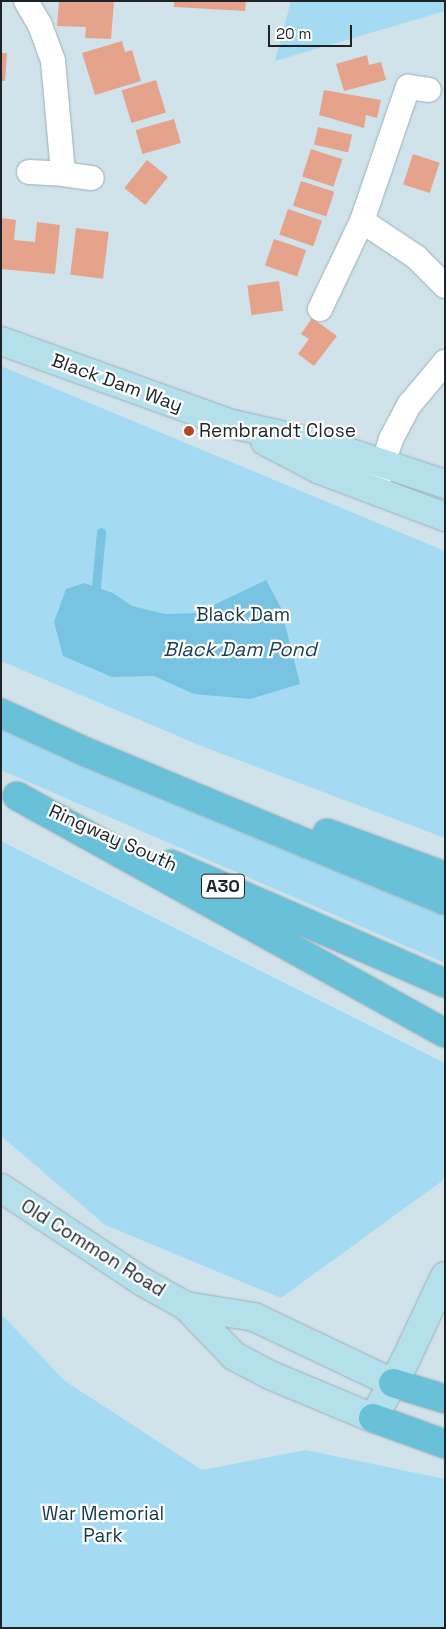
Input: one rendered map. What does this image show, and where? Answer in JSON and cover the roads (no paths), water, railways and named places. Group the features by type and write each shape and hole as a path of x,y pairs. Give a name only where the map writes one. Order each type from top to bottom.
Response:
{"main road":[{"path":"1,713 86,752 445,902"},
{"path":"86,752 311,827 445,876"},
{"path":"9,793 445,1033"},
{"name":"Ringway South","path":"9,793 445,983"},
{"path":"393,1383 445,1399"},
{"path":"373,1418 445,1444"}],"street":[{"path":"26,1 40,25 54,61 63,174"},
{"path":"320,309 362,220 408,87 429,90"},
{"path":"29,172 92,178"},
{"path":"362,220 416,257 445,286"},
{"name":"Black Dam Way","path":"1,341 232,424 330,446 445,484"},
{"path":"374,492 391,438 410,404 445,362"},
{"name":"Black Dam Way","path":"232,424 320,470 374,492 445,517"},
{"name":"Old Common Road","path":"1,1188 142,1282 186,1306 234,1356 270,1375 373,1418"},
{"path":"373,1418 393,1383 445,1276"},
{"name":"Old Common Road","path":"186,1306 254,1317 393,1383"}],"water":[{"name":"Black Dam Pond","path":"266,580 281,608 300,684 250,699 194,694 154,676 112,677 63,656 54,622 66,589 84,583 113,593 132,606 165,614 197,613"}],"waterway":[{"path":"96,587 101,532"}],"place":[{"name":"Rembrandt Close","path":"189,431"}],"park label":[{"name":"Black Dam","path":"243,615"},
{"name":"War Memorial Park","path":"103,1525"}]}
